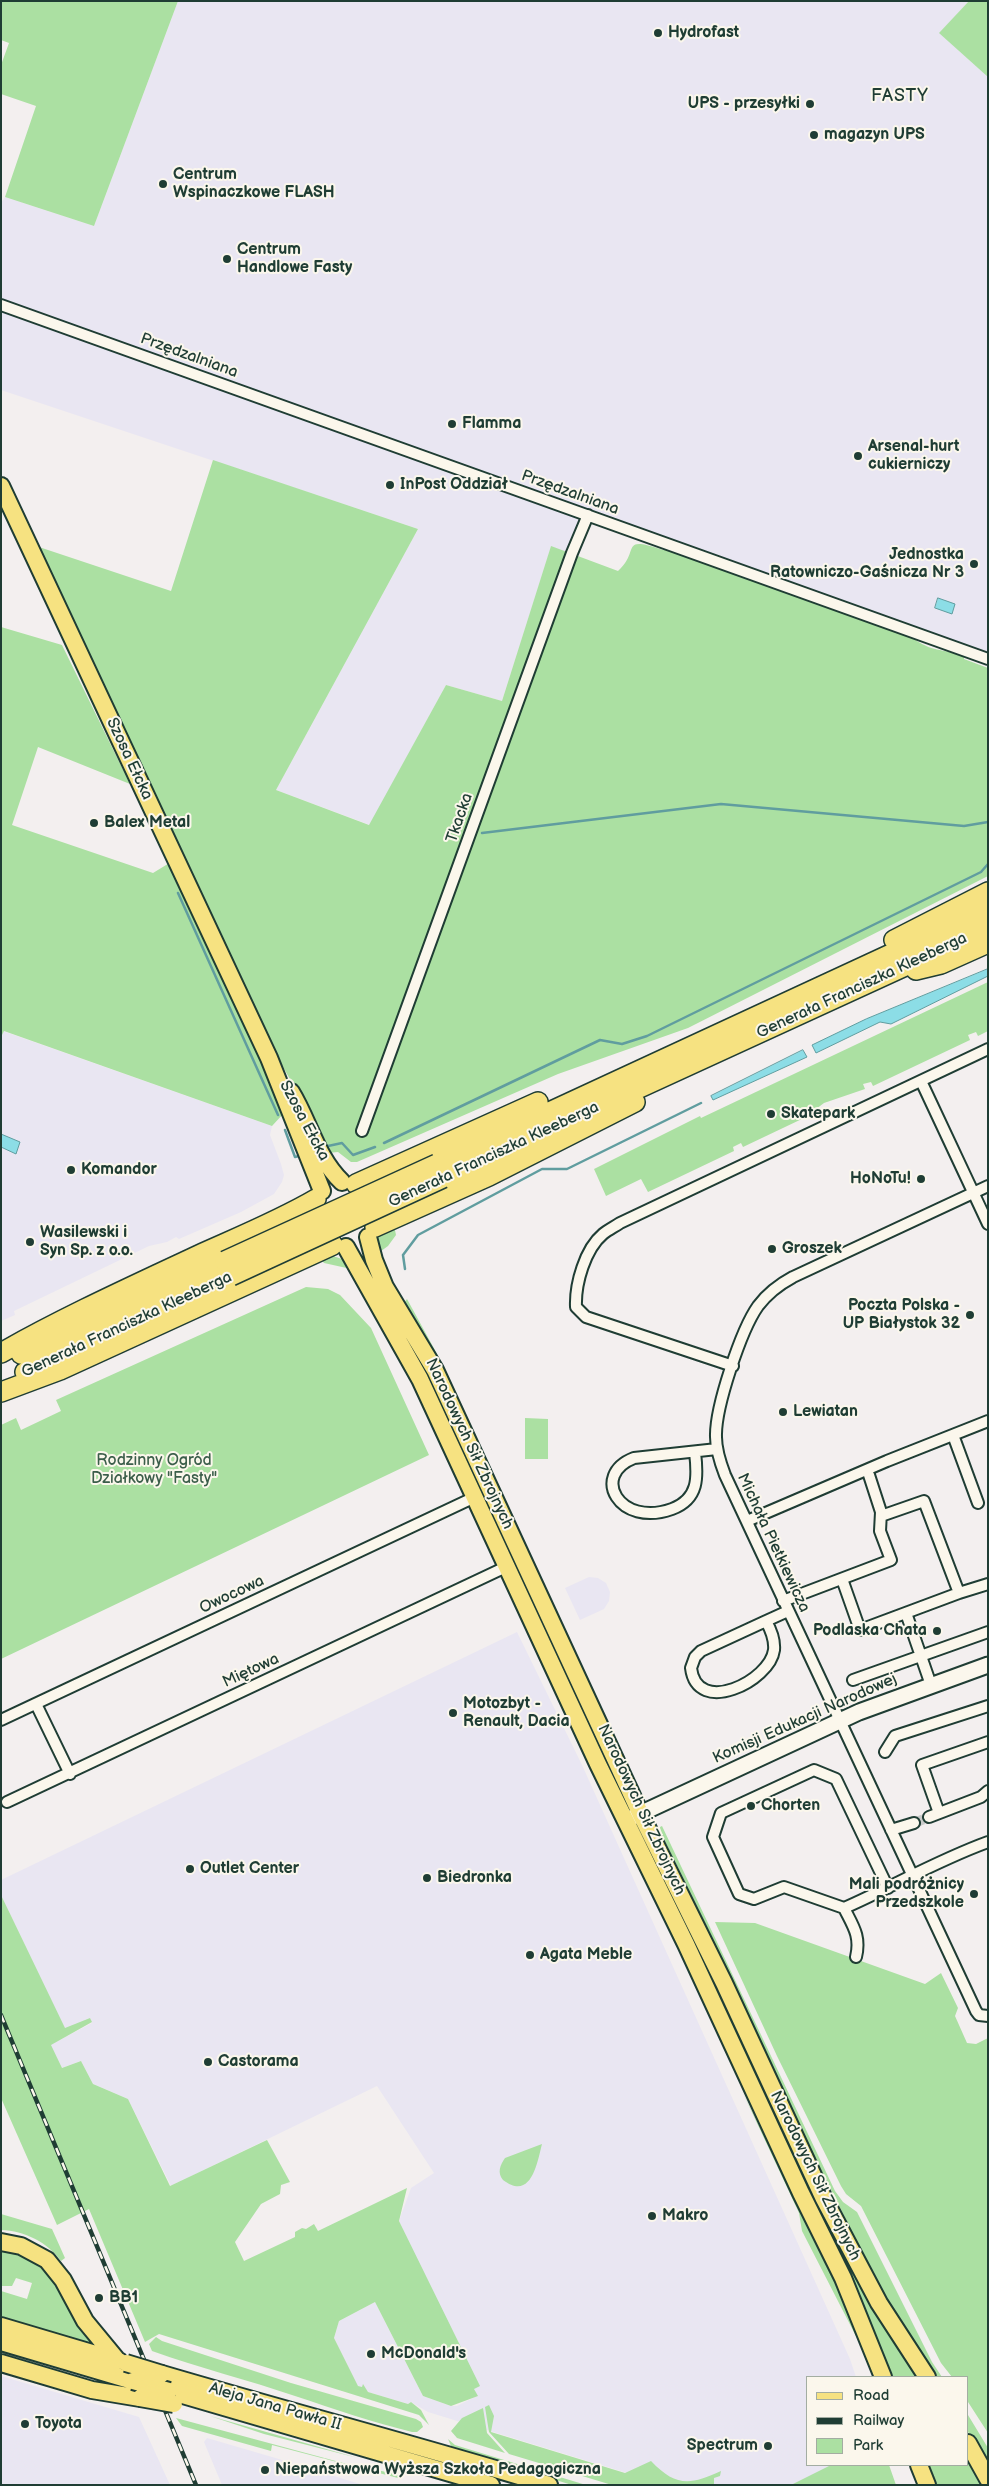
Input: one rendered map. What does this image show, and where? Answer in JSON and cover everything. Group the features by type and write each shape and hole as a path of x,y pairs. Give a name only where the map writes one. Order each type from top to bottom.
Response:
{"highway":[{"path":"803,994 835,972 923,924 988,892"},
{"name":"Generała Franciszka Kleeberga","path":"440,1171 682,1050 988,909"},
{"name":"Generała Franciszka Kleeberga","path":"1,1363 228,1268 440,1171 709,1056 988,928"},
{"path":"869,983 941,964 988,943"},
{"path":"349,1183 581,1082 682,1050"},
{"path":"372,1232 489,1176 539,1149 609,1117 681,1076 709,1056"},
{"path":"1,1353 30,1336 167,1270 291,1214 319,1195"},
{"path":"1,1392 60,1370 339,1246"},
{"name":"Generała Franciszka Kleeberga","path":"1,1383 228,1268"}],"main road":[{"name":"Szosa Ełcka","path":"1,486 269,1058 292,1116 319,1195"},
{"name":"Szosa Ełcka","path":"269,1058 308,1122 323,1160 349,1183"},
{"path":"292,1116 299,1116 308,1122"},
{"path":"349,1183 365,1189 377,1206 372,1232 354,1246 339,1246 323,1239 316,1230 312,1220 312,1209 319,1195 331,1185 349,1183"},
{"name":"Narodowych Sił Zbrojnych","path":"372,1232 374,1260 385,1287 435,1370 612,1747 640,1813 676,1884 823,2197 862,2276 926,2376"},
{"name":"Narodowych Sił Zbrojnych","path":"339,1246 420,1379 508,1566 593,1754 843,2278 883,2376"},
{"path":"420,1379 435,1370"},
{"path":"593,1754 612,1747"},
{"path":"659,1891 676,1884"},
{"path":"1,2242 21,2246 47,2260 64,2280 85,2321 122,2362"},
{"name":"Aleja Jana Pawła II","path":"1,2326 314,2419 433,2449 549,2485"},
{"name":"Aleja Jana Pawła II","path":"1,2342 133,2381 172,2398 206,2403 491,2485"},
{"path":"1,2363 92,2390 140,2398 172,2398"},
{"path":"969,2445 988,2479"},
{"path":"428,2467 433,2449"},
{"path":"919,2466 927,2485"}],"street":[{"name":"Przędzalniana","path":"1,304 988,659"},
{"name":"Tkacka","path":"362,1131 572,553 588,515"},
{"path":"733,1366 586,1317 576,1307 575,1293 591,1248 603,1235 620,1223 988,1049"},
{"path":"921,1081 988,1224"},
{"name":"Michała Pietkiewicza","path":"985,2017 976,2011 783,1601 725,1474 717,1449 716,1437 719,1411 751,1318 758,1306 779,1285 988,1186"},
{"path":"747,1521 988,1421"},
{"path":"953,1435 978,1503"},
{"path":"695,1452 696,1486 686,1502 676,1508 660,1513 639,1514 620,1502 615,1495 614,1478 616,1470 626,1460 717,1449"},
{"path":"783,1601 891,1560 880,1531 881,1516 869,1475"},
{"name":"Owocowa","path":"1,1720 475,1497"},
{"path":"881,1516 924,1501 959,1593"},
{"name":"Miętowa","path":"7,1802 70,1774 508,1566"},
{"path":"842,1578 860,1630 988,1584"},
{"path":"766,1621 774,1640 774,1649 772,1659 762,1672 724,1692 705,1691 696,1685 691,1668 697,1655 766,1621 788,1611"},
{"path":"906,1613 931,1685"},
{"path":"853,1680 988,1632"},
{"name":"Komisji Edukacji Narodowej","path":"625,1820 839,1721 931,1685 987,1667"},
{"path":"36,1704 70,1774"},
{"path":"885,1752 895,1736 988,1706"},
{"path":"939,1813 922,1765 988,1742"},
{"path":"888,1888 836,1779 814,1770 721,1813 713,1838 739,1894 754,1899 784,1887 844,1908 888,1888 912,1875 988,1842"},
{"path":"929,1817 981,1798 988,1791"},
{"path":"891,1830 914,1823"},
{"path":"844,1908 858,1936 859,1944 856,1957"}],"shaded area":[{"path":"178,1 969,1 940,33 988,77 988,648 986,653 591,510 571,555 551,547 502,701 446,685 370,825 276,790 418,529 1,390 1,203 5,197 94,226"},
{"path":"3,1031 272,1126 270,1135 284,1175 282,1182 274,1194 241,1212 179,1239 176,1237 167,1242 149,1246 14,1311 15,1315 1,1321 1,1037"},
{"path":"589,1577 598,1578 606,1583 610,1592 609,1601 604,1609 580,1620 565,1588"},
{"path":"517,1632 582,1765 850,2359 856,2376 806,2376 806,2466 885,2466 851,2485 666,2485 428,2412 411,2402 408,2404 368,2392 363,2385 362,2388 358,2386 334,2338 339,2321 375,2302 423,2396 451,2406 457,2406 477,2396 399,2221 411,2188 434,2173 377,2086 171,2186 128,2099 93,2084 81,2061 62,2068 50,2045 92,2023 90,2018 65,2029 1,1895 1,1880"},
{"path":"1,2376 139,2417 170,2485 1,2485"},
{"name":"Niepaństwowa Wyższa Szkoła Pedagogiczna","path":"207,2438 363,2485 222,2485 204,2442"}],"green space":[{"path":"1,1 178,1 94,226 5,197 36,106 1,94 1,65 9,43 1,40"},
{"path":"969,1 988,1 988,77 939,33"},
{"path":"213,460 418,529 276,790 369,825 446,685 502,701 551,546 618,571 625,564 632,547 640,544 665,549 911,637 925,646 964,656 964,659 988,668 988,876 688,1028 558,1074 357,1162 351,1162 338,1152 328,1153 307,1109 275,1053 36,546 171,591"},
{"path":"1,627 62,645 130,784 38,747 12,825 153,873 171,862 284,1113 272,1126 4,1031 1,1037"},
{"path":"988,982 988,1031 978,1036 976,1032 968,1035 970,1040 873,1086 871,1082 863,1084 865,1089 824,1103 804,1118 743,1147 741,1143 733,1147 734,1151 648,1192 641,1179 606,1196 594,1169 700,1116 701,1118"},
{"path":"394,1225 396,1235 388,1246 377,1254 378,1237"},
{"path":"330,1255 342,1259 351,1269 324,1263 321,1259"},
{"name":"Rodzinny Ogród Działkowy \"Fasty\"","path":"306,1287 328,1289 340,1295 371,1328 429,1455 1,1659 1,1425 16,1418 21,1430 61,1411 56,1400"},
{"path":"407,1299 436,1352 595,1695 588,1687 403,1304"},
{"path":"432,1378 573,1679 567,1682 427,1381"},
{"path":"525,1418 548,1419 548,1459 525,1459"},
{"path":"662,1826 835,2191 843,2202 857,2212 932,2362 941,2376 933,2376 884,2297 733,1992 713,1939 661,1833 660,1827"},
{"path":"1,1895 65,2028 90,2018 92,2022 51,2045 62,2068 81,2061 93,2084 128,2099 170,2186 267,2140 290,2182 281,2185 280,2194 261,2204 235,2242 244,2261 295,2237 295,2232 302,2228 306,2229 314,2224 318,2231 407,2188 399,2221 480,2386 474,2389 478,2396 451,2406 423,2396 375,2302 339,2321 334,2338 358,2386 362,2387 363,2384 368,2392 408,2404 411,2402 421,2410 429,2425 419,2415 159,2334 145,2342 89,2209 57,2225 1,2098"},
{"path":"673,1900 920,2376 888,2376"},
{"path":"715,1922 755,1923 925,1984 941,1973 958,2008 955,2016 967,2043 976,2044 988,2038 988,2433 969,2404 969,2376 951,2376 941,2363 861,2206 846,2194 841,2186 777,2056"},
{"path":"742,2091 839,2288 876,2376 874,2376 860,2344 802,2231 799,2213"},
{"path":"542,2144 535,2170 526,2183 520,2186 503,2180 500,2175 500,2169 505,2158"},
{"path":"1,2214 52,2229 65,2258 61,2261 49,2248 27,2235 1,2230"},
{"path":"1,2247 34,2259 48,2270 109,2351 1,2318 1,2291 27,2299 32,2283 16,2278 12,2286 1,2286"},
{"path":"156,2337 162,2341 291,2383 416,2419 421,2422 423,2427 417,2432 397,2428 152,2351 149,2344"},
{"path":"489,2405 494,2416 491,2432 625,2473 651,2461 668,2475 683,2481 700,2479 721,2471 720,2476 714,2478 714,2485 612,2485 509,2454 489,2432 485,2407"},
{"path":"483,2408 487,2433 505,2453 457,2438 451,2431 462,2418"},
{"path":"210,2416 358,2458 264,2434"},
{"path":"969,2417 988,2448 988,2461 969,2433"},
{"path":"176,2418 343,2463 396,2474 398,2478 272,2445 271,2451 182,2426"},
{"path":"448,2439 455,2445 586,2485 572,2485 458,2450 451,2446"},
{"path":"969,2455 986,2485 936,2485 928,2466 969,2466"},
{"path":"829,2466 889,2466 896,2485 791,2485"}],"water":[{"path":"938,598 955,604 952,614 935,608"},
{"path":"988,969 988,976 891,1024 880,1022 816,1053 812,1045 866,1019"},
{"path":"803,1050 807,1057 713,1100 711,1096"},
{"path":"1,1134 20,1142 16,1154 1,1147"}],"waterway":[{"path":"482,833 721,804 964,826 988,822"},
{"path":"384,1143 600,1040 622,1044 647,1036 981,872 988,864"},
{"path":"178,893 278,1115"},
{"path":"405,1269 403,1255 418,1235 542,1169 567,1169 701,1103"},
{"path":"285,1130 295,1157 299,1156"},
{"path":"328,1146 342,1143 353,1155 375,1147"}],"tunnel":[{"path":"914,1823 929,1817"}],"railway":[{"path":"1,2015 196,2485"}],"place":[{"name":"Hydrofast","path":"658,33"},
{"name":"UPS - przesyłki","path":"810,104"},
{"name":"magazyn UPS","path":"814,135"},
{"name":"Centrum Wspinaczkowe FLASH","path":"163,184"},
{"name":"Centrum Handlowe Fasty","path":"227,259"},
{"name":"Flamma","path":"452,424"},
{"name":"Arsenal-hurt cukierniczy","path":"858,456"},
{"name":"InPost Oddział","path":"390,485"},
{"name":"Jednostka Ratowniczo-Gaśnicza Nr 3","path":"974,564"},
{"name":"Balex Metal","path":"94,823"},
{"name":"Skatepark","path":"771,1114"},
{"name":"Komandor","path":"71,1170"},
{"name":"HoNoTu!","path":"921,1179"},
{"name":"Wasilewski i Syn Sp. z o.o.","path":"30,1242"},
{"name":"Groszek","path":"772,1249"},
{"name":"Poczta Polska - UP Białystok 32","path":"970,1315"},
{"name":"Lewiatan","path":"783,1412"},
{"name":"Podlaska Chata","path":"937,1631"},
{"name":"Motozbyt - Renault, Dacia","path":"453,1713"},
{"name":"Chorten","path":"751,1806"},
{"name":"Outlet Center","path":"190,1869"},
{"name":"Biedronka","path":"427,1878"},
{"name":"Mali podróżnicy Przedszkole","path":"974,1894"},
{"name":"Agata Meble","path":"530,1955"},
{"name":"Castorama","path":"208,2062"},
{"name":"Makro","path":"652,2216"},
{"name":"BB1","path":"99,2298"},
{"name":"McDonald's","path":"371,2354"},
{"name":"Toyota","path":"25,2424"},
{"name":"Spectrum","path":"768,2446"},
{"name":"Niepaństwowa Wyższa Szkoła Pedagogiczna","path":"265,2470"}],"district":[{"name":"FASTY","path":"900,96"}]}
